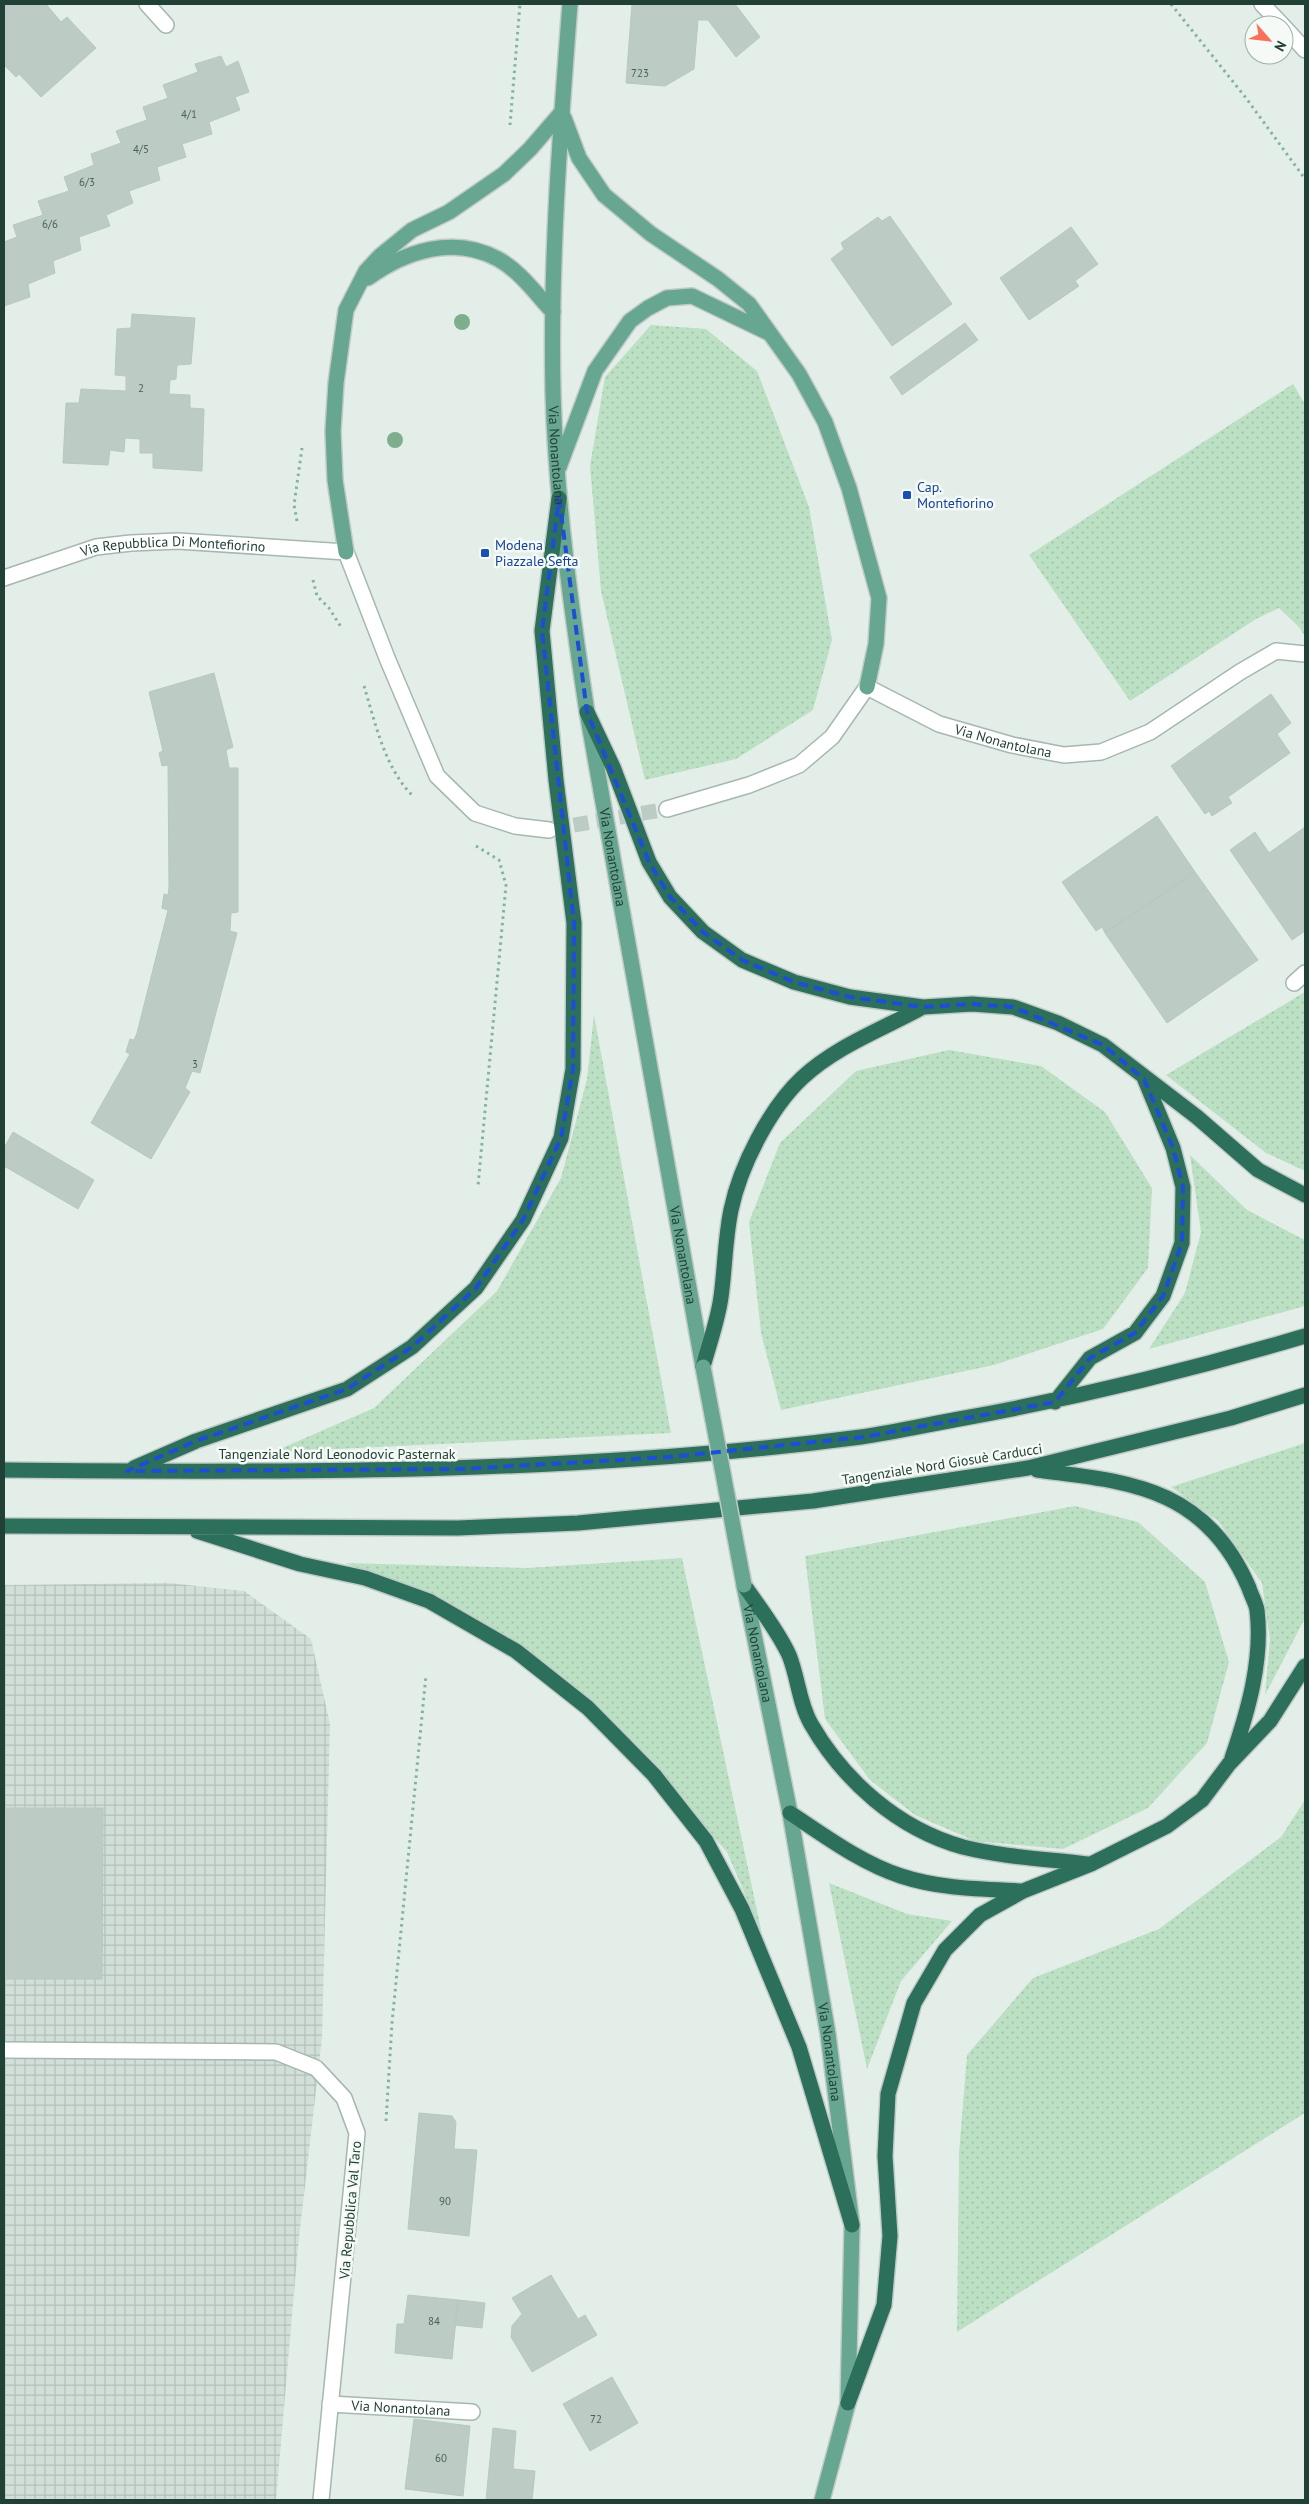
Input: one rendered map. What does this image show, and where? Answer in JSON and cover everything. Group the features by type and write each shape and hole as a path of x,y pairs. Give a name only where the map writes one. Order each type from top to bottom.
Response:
{"highway":[{"path":"127,1471 196,1441 347,1389 412,1346 476,1288 523,1220 561,1138 573,1069 574,923 556,780 542,631 560,498"},
{"path":"587,712 613,767 649,862 670,897 703,932 742,960 794,982 850,996 923,1007 972,1004 1013,1007 1058,1023 1103,1046 1144,1079 1197,1117 1258,1170 1305,1195"},
{"path":"703,1367 721,1298 731,1208 745,1168 769,1120 784,1097 802,1077 826,1059 923,1007"},
{"path":"1055,1402 1090,1358 1135,1334 1163,1296 1182,1242 1183,1187 1173,1148 1144,1079"},
{"path":"1055,1402 1209,1365 1305,1336"},
{"name":"Tangenziale Nord Giosuè Carducci","path":"184,1527 458,1528 578,1523 813,1501 1028,1468 1231,1418 1305,1396"},
{"name":"Tangenziale Nord Leonodovic Pasternak","path":"4,1470 462,1469 669,1457 863,1437 1055,1402"},
{"path":"1028,1468 1106,1479 1167,1498 1200,1518 1224,1543 1238,1563 1256,1608 1258,1650 1248,1713 1230,1764"},
{"path":"4,1526 184,1527 300,1564 365,1578 429,1601 516,1651 588,1708 654,1775 706,1841 742,1910 799,2046 852,2225"},
{"path":"744,1585 789,1655 810,1722 834,1758 870,1797 916,1828 963,1847 1007,1855 1091,1864"},
{"path":"848,2403 884,2305 890,2236 885,2156 888,2094 914,2003 945,1950 980,1915 1023,1891 1091,1864 1167,1826 1202,1800 1230,1764 1270,1721 1305,1666"},
{"path":"790,1813 857,1856 901,1876 950,1887 1023,1891"}],"main road":[{"name":"Via Nonantolana","path":"570,4 562,112 553,312 553,393 557,474 571,605 587,712 703,1367 790,1813 828,2034 852,2225 848,2403 822,2500"},
{"path":"346,552 335,480 333,432 341,334 346,310 357,287 366,271 380,256 412,230 449,212 504,174 530,150 562,112 579,158 604,195 651,234 718,279 749,304 800,374 825,422 849,488 880,598 876,644 868,687"},
{"path":"357,287 384,266 411,253 441,247 469,249 498,259 522,277 553,312"},
{"path":"557,474 595,372 630,321 648,308 667,298 692,296 770,333"}],"street":[{"path":"147,4 166,25"},
{"path":"1262,4 1272,15"},
{"path":"1294,38 1305,50"},
{"name":"Via Repubblica Di Montefiorino","path":"6,574 96,547 131,543 178,541 346,552"},
{"path":"346,552 387,658 437,776 475,813 515,826 550,830"},
{"name":"Via Nonantolana","path":"868,687 939,724 1012,746 1064,755 1101,752 1150,732 1240,672 1276,651 1305,654"},
{"path":"667,809 749,785 799,765 832,737 868,687"},
{"name":"Via Repubblica Val Taro","path":"4,2050 276,2052 316,2068 344,2098 357,2134 321,2500"},
{"name":"Via Nonantolana","path":"330,2404 472,2412"}],"path":[{"path":"507,132 510,124 520,4"},
{"path":"1171,4 1246,98 1305,179"},
{"path":"303,447 294,505 317,596 330,608 342,629"},
{"path":"362,679 387,754 404,787 417,800"},
{"path":"472,843 499,860 506,885 478,1186"},
{"path":"386,2125 392,2023 426,1674"}],"highlighted area":[{"path":"559,498 587,712 649,862 670,897 703,932 742,960 794,982 850,997 923,1007 972,1004 1013,1007 1103,1045 1144,1079 1173,1148 1183,1187 1182,1243 1163,1296 1135,1333 1090,1358 1055,1402 863,1437 669,1457 462,1469 127,1471 196,1441 347,1389 412,1347 476,1288 523,1220 561,1138 573,1069 574,923 542,631"}],"shaded area":[{"path":"169,1583 244,1591 311,1639 330,1724 322,2038 298,2247 276,2500 4,2500 4,1585"}],"green space":[{"path":"651,325 706,329 757,371 809,507 832,640 813,710 736,759 645,780 601,591 590,466 605,377"},
{"path":"1293,384 1305,404 1305,637 1299,627 1279,608 1256,619 1130,701 1029,555"},
{"path":"1305,992 1305,1171 1266,1153 1166,1075"},
{"path":"594,1015 671,1433 273,1452 374,1408 497,1291 561,1178 587,1079"},
{"path":"949,1050 1041,1066 1105,1112 1152,1188 1148,1268 1103,1329 994,1365 781,1410 761,1333 749,1222 780,1143 856,1071"},
{"path":"1190,1155 1247,1210 1305,1240 1305,1306 1149,1349 1185,1293 1201,1232"},
{"path":"1305,1443 1305,1618 1265,1695 1270,1639 1262,1583 1218,1521 1171,1487"},
{"path":"1075,1506 1138,1522 1205,1582 1229,1662 1207,1743 1148,1808 1063,1849 975,1841 915,1815 870,1780 825,1719 805,1556"},
{"path":"682,1558 762,1934 727,1852 586,1696 477,1619 345,1563 527,1568"},
{"path":"1305,1800 1305,2113 957,2332 959,2153 967,2055 1033,1978 1159,1929 1281,1837"},
{"path":"829,1883 907,1914 952,1921 901,1981 867,2069"}],"building":[{"path":"4,4 46,4 61,22 67,17 96,48 41,97 19,74 16,77 4,65"},
{"path":"632,4 735,4 760,37 736,57 708,20 698,20 694,69 665,86 626,83"},
{"path":"221,56 226,67 238,61 249,92 235,97 240,110 209,122 212,134 182,144 186,157 157,167 160,180 129,191 133,203 106,215 110,226 79,237 81,250 53,261 55,273 28,284 30,297 4,306 4,242 17,237 13,225 43,215 38,201 69,191 64,177 94,165 91,154 121,143 116,131 147,120 143,107 168,98 163,85 198,72 195,64"},
{"path":"890,216 952,304 892,346 831,259 844,249 841,243 878,217 882,221"},
{"path":"1071,227 1098,264 1075,281 1079,286 1029,320 1000,278"},
{"path":"132,314 195,318 191,364 177,365 176,379 170,380 169,394 190,395 190,408 204,409 202,471 153,468 153,453 140,453 140,439 125,438 124,452 110,450 108,465 63,463 66,403 79,403 81,389 126,391 126,376 115,375 117,329 131,328"},
{"path":"965,323 978,340 902,395 890,377"},
{"path":"214,673 233,747 226,750 229,768 238,768 238,912 231,913 230,931 237,933 200,1073 192,1071 185,1088 190,1092 151,1159 91,1123 130,1054 126,1052 130,1039 134,1040 137,1033 168,910 162,908 164,894 168,895 169,888 168,765 162,766 159,753 163,751 149,692"},
{"path":"1271,694 1291,723 1277,734 1290,753 1228,797 1232,803 1212,816 1209,811 1205,814 1171,766"},
{"path":"1157,816 1195,872 1105,933 1102,927 1096,931 1062,882"},
{"path":"1305,827 1305,931 1292,940 1230,850 1255,832 1269,853"},
{"path":"1195,872 1258,960 1167,1023 1105,933"},
{"path":"13,1132 94,1180 78,1209 4,1166 4,1148"},
{"path":"4,1808 103,1808 102,1979 4,1979"},
{"path":"419,2113 452,2116 456,2122 454,2149 477,2150 469,2236 408,2229"},
{"path":"551,2275 578,2319 585,2315 597,2335 532,2372 511,2337 512,2326 522,2314 512,2298"},
{"path":"408,2295 458,2300 452,2359 395,2353 397,2324 404,2324"},
{"path":"458,2300 485,2303 482,2328 455,2325"},
{"path":"612,2377 638,2423 590,2451 563,2404"},
{"path":"414,2419 470,2426 463,2496 405,2489"},
{"path":"493,2428 516,2431 513,2469 535,2471 532,2500 486,2500"}],"tunnel":[{"path":"551,829 667,809"}],"place":[{"name":"Cap. Montefiorino","path":"907,495"},
{"name":"Modena Piazzale Sefta","path":"485,553"}]}
